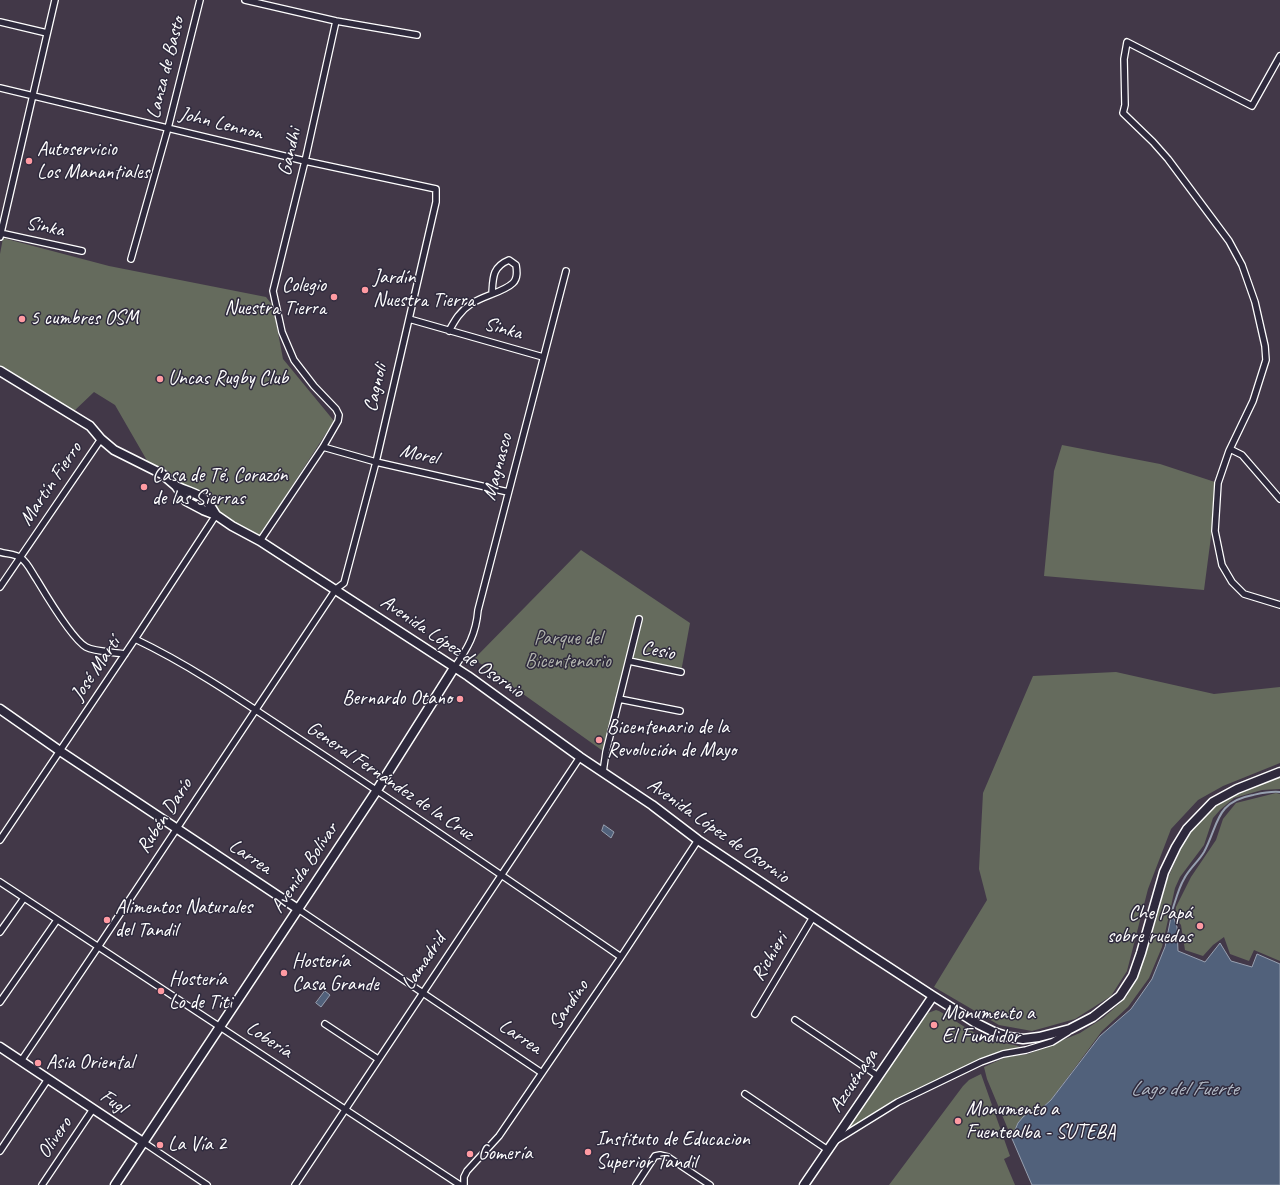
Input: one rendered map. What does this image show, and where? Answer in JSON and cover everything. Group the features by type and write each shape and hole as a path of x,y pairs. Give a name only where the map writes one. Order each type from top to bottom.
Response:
{"main road":[{"name":"Avenida López de Osornio","path":"0,371 90,426 101,439 121,454 162,474 176,486 200,496 209,503 216,515 232,526 260,541 336,589 341,594 468,676 580,757 652,805 698,840 812,917 976,1023 994,1032 1009,1037 1024,1039 1039,1038 1062,1032 1093,1017 1113,1002 1125,989 1133,976 1146,938 1164,872 1176,847 1187,829 1213,802 1237,789 1280,772"},
{"name":"Avenida Bolívar","path":"115,1185 377,790 454,668"},
{"name":"Larrea","path":"0,709 60,751 298,909"},
{"name":"Azcuénaga","path":"804,1185 933,996"},
{"name":"Fugl","path":"1,1050 21,1061 143,1142"}],"street":[{"path":"0,234 55,0"},
{"name":"Lanza de Basto","path":"131,259 168,128 200,0"},
{"path":"245,0 336,21 417,35"},
{"name":"Gandhi","path":"323,446 338,421 339,415 336,409 314,386 294,360 282,332 273,291 305,161 336,21"},
{"path":"0,22 47,33"},
{"path":"1280,56 1252,106 1127,42 1124,59 1125,105 1123,113 1168,159 1229,241 1242,265 1255,302 1265,346 1266,360 1253,401 1230,449 1218,483 1215,531 1222,565 1232,582 1244,594 1280,605"},
{"name":"John Lennon","path":"0,88 305,161 436,189"},
{"name":"Cagnoli","path":"336,589 344,583 376,462 436,202 436,189"},
{"name":"Sinka","path":"0,234 82,251"},
{"path":"449,330 456,317 471,303 492,294 514,282 518,274 516,265 509,260 501,263 496,269 492,294"},
{"name":"Magnasco","path":"454,668 466,650 473,636 477,623 478,610 566,271"},
{"name":"Sinka","path":"409,319 543,357"},
{"name":"Martín Fierro","path":"0,587 101,439"},
{"path":"260,541 323,446"},
{"name":"Morel","path":"323,446 376,462 508,492"},
{"path":"1230,449 1242,455 1280,499"},
{"name":"José Martí","path":"0,840 216,515"},
{"path":"0,552 20,557 28,565 45,594 66,624 86,647 100,651 125,654"},
{"name":"Rubén Darío","path":"21,1061 336,589"},
{"path":"603,772 606,752 639,619"},
{"name":"General Fernández de la Cruz","path":"135,639 161,651 223,688 377,790 621,957"},
{"name":"Cesio","path":"629,662 681,672"},
{"path":"619,699 680,711"},
{"name":"Lamadrid","path":"295,1185 580,757"},
{"name":"Sandino","path":"462,1185 467,1171 500,1136 698,840"},
{"name":"Lobería","path":"0,882 462,1185"},
{"path":"0,932 24,898"},
{"name":"Larrea","path":"298,909 542,1073"},
{"name":"Richieri","path":"755,1014 812,917"},
{"path":"0,1002 57,920"},
{"path":"795,1020 878,1076"},
{"path":"325,1024 378,1059"},
{"path":"833,1142 898,1102 981,1062 1003,1054 1026,1050 1052,1042 1076,1026"},
{"path":"0,1151 48,1079"},
{"path":"745,1094 828,1150"},
{"name":"Olivero","path":"42,1185 93,1109"},
{"name":"Fugl","path":"143,1142 207,1185"},
{"path":"636,1185 655,1156 660,1155 668,1157 710,1185"}],"green space":[{"name":"Uncas Rugby Club","path":"3,238 109,266 266,297 273,306 283,359 334,421 261,534 259,535 241,529 220,513 211,502 149,464 115,405 94,392 73,412 0,366 0,254"},
{"path":"1062,445 1160,464 1218,483 1204,590 1044,576 1054,471"},
{"name":"Parque del Bicentenario","path":"581,550 690,623 681,672 629,662 603,751 474,659"},
{"path":"1116,672 1214,694 1280,687 1280,763 1223,786 1198,800 1171,829 1148,889 1127,971 1111,996 1075,1019 1032,1031 999,1025 934,987 987,900 979,869 983,793 1033,676"},
{"path":"1280,777 1280,789 1262,790 1234,798 1213,818 1204,845 1180,877 1175,888 1162,947 1149,978 1128,1007 1102,1031 1051,1100 1040,1110 1027,1114 1023,1117 1015,1130 1010,1134 987,1079 984,1067 1006,1057 1028,1054 1080,1033 1103,1018 1118,1005 1127,996 1136,977 1151,938 1167,880 1187,835 1216,805 1229,796"},
{"path":"1276,793 1280,794 1280,961 1254,950 1249,961 1230,954 1224,937 1213,945 1203,956 1185,950 1181,925 1175,917 1176,907 1191,877 1216,840 1223,819 1236,803"},
{"path":"936,1010 985,1038 1023,1048 986,1057 921,1087 883,1108 877,1114 843,1135 925,1016"},
{"path":"981,1074 1010,1156 1004,1159 1015,1185 889,1185 963,1086 969,1080"}],"water":[{"path":"604,825 614,832 611,838 602,831"},
{"name":"Lago del Fuerte","path":"1172,913 1177,927 1178,951 1205,962 1220,943 1231,961 1252,967 1257,954 1280,964 1280,1185 1032,1185 1010,1134 1015,1130 1023,1117 1027,1114 1040,1110 1051,1100 1100,1036 1131,1009 1152,979 1165,947"},
{"path":"325,991 330,995 321,1007 316,1003"}],"waterway":[{"path":"1172,913 1182,882 1204,852 1216,824 1225,809 1231,803 1241,798 1266,792 1280,792"}],"place":[{"name":"Autoservicio Los Manantiales","path":"29,161"},
{"name":"Jardín Nuestra Tierra","path":"365,290"},
{"name":"Colegio Nuestra Tierra","path":"334,297"},
{"name":"5 cumbres OSM","path":"22,319"},
{"name":"Uncas Rugby Club","path":"160,379"},
{"name":"Casa de Té, Corazón de las Sierras","path":"144,487"},
{"name":"Bernardo Otano","path":"460,699"},
{"name":"Bicentenario de la Revolución de Mayo","path":"599,740"},
{"name":"Alimentos Naturales del Tandil","path":"107,920"},
{"name":"Che Papá sobre ruedas","path":"1200,926"},
{"name":"Hostería Casa Grande","path":"284,973"},
{"name":"Hostería Lo de Titi","path":"161,991"},
{"name":"Monumento a El Fundidor","path":"934,1025"},
{"name":"Asia Oriental","path":"38,1063"},
{"name":"Monumento a Fuentealba - SUTEBA","path":"958,1121"},
{"name":"La Vía 2","path":"160,1145"},
{"name":"Instituto de Educacion Superior Tandil","path":"588,1152"},
{"name":"Gomería","path":"470,1154"}]}
